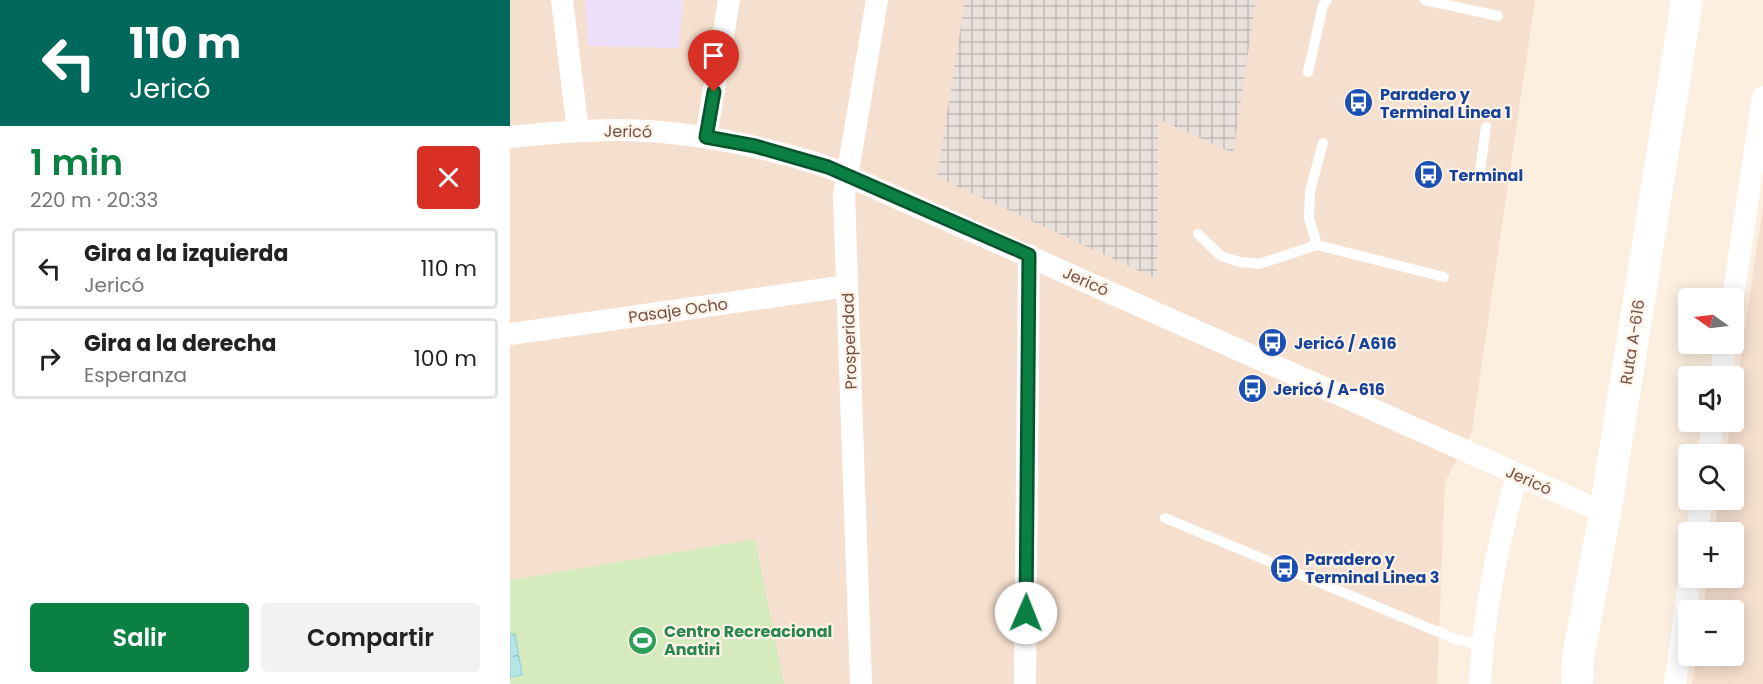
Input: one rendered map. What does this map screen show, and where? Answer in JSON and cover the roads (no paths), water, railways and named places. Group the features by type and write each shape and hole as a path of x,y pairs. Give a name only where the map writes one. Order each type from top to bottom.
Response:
{"main road":[{"name":"Ruta A-616","path":"1577,684 1578,658 1605,513 1687,0"}],"street":[{"path":"562,0 578,131"},
{"path":"706,137 729,0"},
{"name":"Prosperidad","path":"861,684 844,195 877,0"},
{"path":"1734,288 1763,97"},
{"name":"Jericó","path":"510,136 578,131 643,131 706,137 778,152 846,174 1605,513"},
{"path":"1025,684 1029,255"},
{"name":"Pasaje Ocho","path":"510,334 847,286"},
{"path":"1480,684 1481,645 1500,538 1516,475"},
{"path":"1675,684 1689,588"}],"lane":[{"path":"1308,72 1323,5 1327,0"},
{"path":"1425,0 1498,16"},
{"path":"1479,178 1486,127"},
{"path":"1317,245 1309,218 1310,191 1323,143"},
{"path":"1198,234 1221,256 1240,262 1259,264 1317,245 1444,277"},
{"path":"1165,518 1455,639 1481,645"}],"water":[{"path":"510,634 515,634 522,675 510,677"}],"place":[{"name":"Paradero y Terminal Linea 1","path":"1359,103"},
{"name":"Terminal","path":"1428,175"},
{"name":"Jericó / A616","path":"1273,343"},
{"name":"Jericó / A-616","path":"1252,389"},
{"name":"Paradero y Terminal Linea 3","path":"1284,568"},
{"name":"Centro Recreacional Anatiri","path":"643,640"}]}
